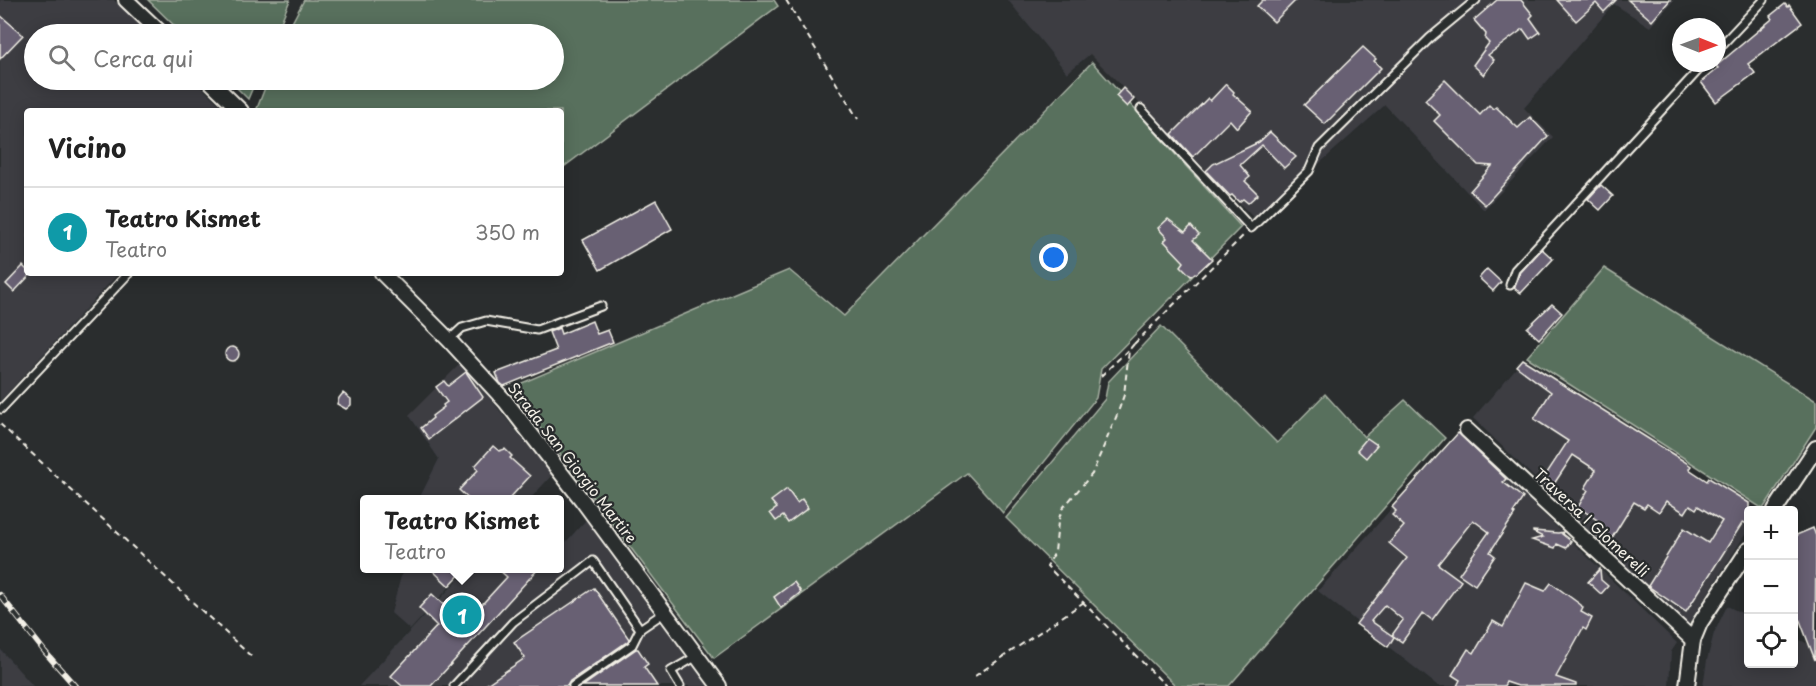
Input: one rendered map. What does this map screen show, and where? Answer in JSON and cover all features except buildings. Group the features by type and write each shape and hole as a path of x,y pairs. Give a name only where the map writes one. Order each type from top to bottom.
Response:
{"street":[{"path":"126,0 151,24"},
{"path":"219,90 238,108"},
{"name":"Strada San Giorgio Martire","path":"385,276 449,340 506,402 719,686"},
{"name":"Traversa I Glomerelli","path":"1467,430 1693,640"},
{"path":"1777,506 1816,448"},
{"path":"1687,686 1693,640 1700,623 1744,557"}],"lane":[{"path":"1141,109 1251,228 1309,171 1319,148 1430,38 1476,0"},
{"path":"1726,40 1764,0"},
{"path":"1510,285 1515,270 1697,72"},
{"path":"1,409 126,276"},
{"path":"449,340 462,328 486,321 537,330 601,306"},
{"path":"454,686 513,622 593,561 640,629"},
{"path":"573,686 632,645 640,629 665,612"},
{"path":"680,686 671,672 697,656"}],"path":[{"path":"786,0 858,119"},
{"path":"1101,376 1251,228"},
{"path":"1134,344 1129,350 1124,396 1117,415 1092,474 1062,509 1058,522 1055,552 1047,566 1166,686"},
{"path":"0,424 253,658"},
{"path":"975,676 1084,602"}],"shaded area":[{"path":"0,0 114,0 139,24 24,24 24,90 204,90 223,108 24,108 24,276 116,276 0,401"},
{"path":"1008,0 1674,0 1650,27 1614,4 1524,108 1553,137 1484,210 1385,105 1256,220 1090,54 1067,73"},
{"path":"1523,360 1744,507 1744,536 1687,626 1473,418"},
{"path":"461,363 552,475 534,495 421,495 439,459 409,415"},
{"path":"1459,433 1677,643 1671,652 1669,686 1438,686 1318,591"},
{"path":"586,520 708,686 359,686 464,573 564,573 565,543"},
{"path":"402,573 462,573 410,630 391,613"},
{"path":"1727,606 1744,614 1744,668 1798,668 1798,639 1816,648 1816,686 1703,686 1714,633"},
{"path":"0,649 33,686 0,686"}],"green space":[{"path":"148,0 290,0 280,24 173,24"},
{"path":"304,0 774,0 778,6 564,167 564,108 257,108 264,90 564,90 564,24 291,24"},
{"path":"1092,62 1241,227 1101,369 1096,398 1003,513 967,473 714,658 510,388 789,270 844,316"},
{"path":"239,90 252,90 248,99"},
{"path":"1604,268 1816,401 1816,427 1765,506 1758,506 1527,357"},
{"path":"1161,326 1277,443 1325,394 1364,437 1405,400 1445,438 1229,686 1176,686 1006,518 1105,399 1108,382"}],"railway":[{"path":"0,595 75,686"}],"place":[{"name":"Teatro Kismet","path":"462,615"}]}
